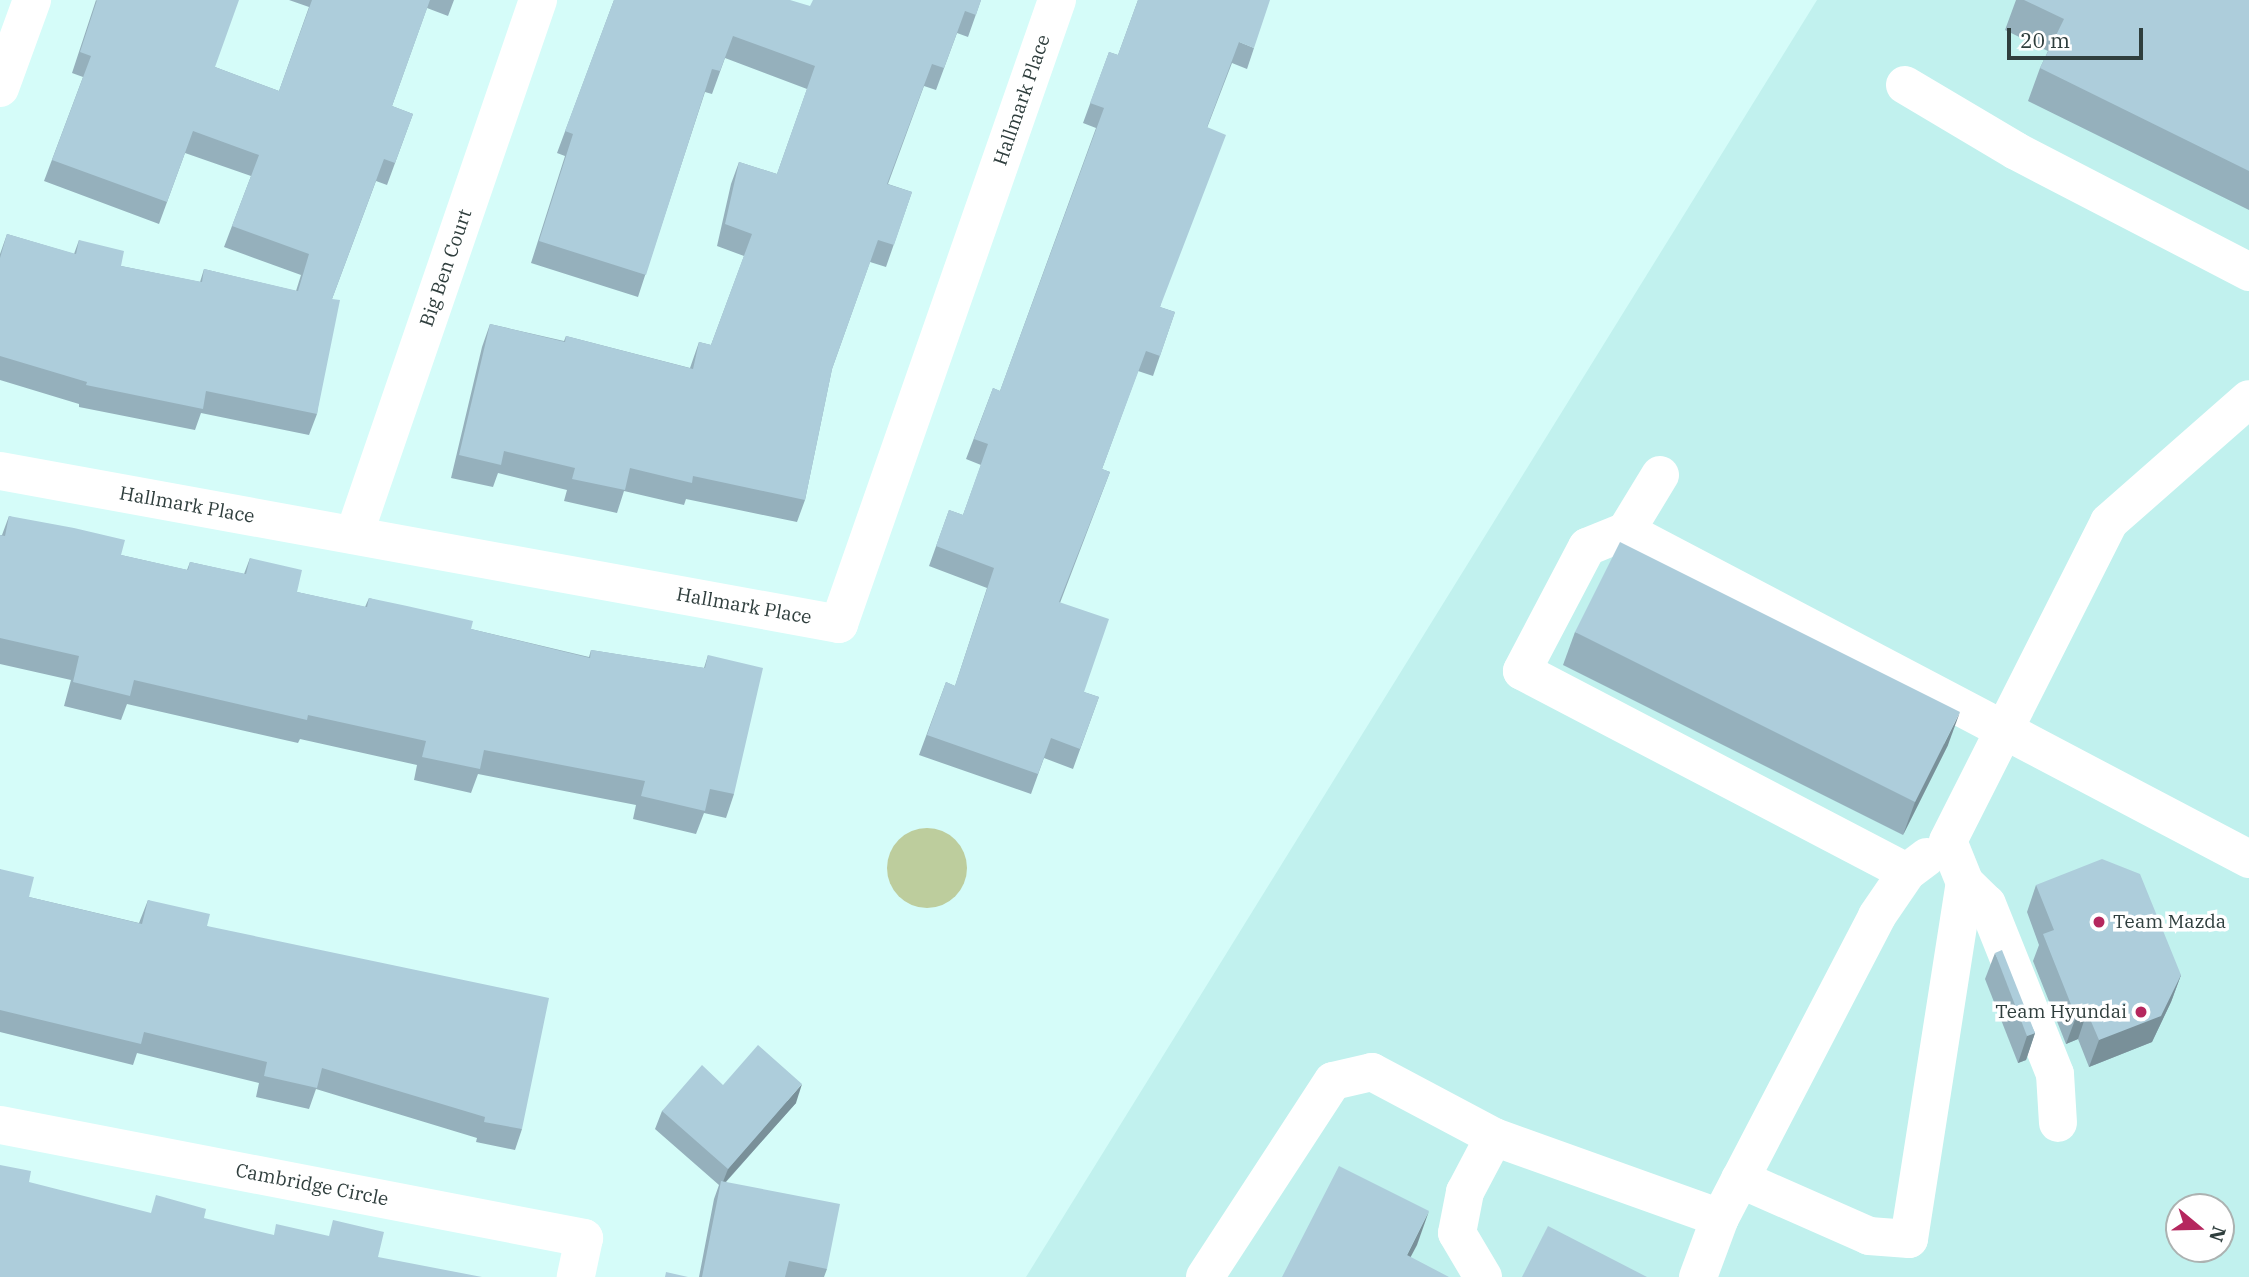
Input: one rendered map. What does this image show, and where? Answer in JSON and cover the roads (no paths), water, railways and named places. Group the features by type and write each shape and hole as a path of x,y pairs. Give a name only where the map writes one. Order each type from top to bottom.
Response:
{"street":[{"path":"0,88 32,0"},
{"name":"Big Ben Court","path":"354,535 538,0"},
{"name":"Hallmark Place","path":"0,471 839,624 1057,0"},
{"path":"1905,85 2016,151 2249,272"},
{"path":"2203,439 2249,370"},
{"path":"1698,1277 1720,1218 1877,916 1907,872 1948,841 2109,522 2249,399"},
{"path":"1660,475 1626,531 1587,547 1522,671 1907,872"},
{"path":"1626,531 2249,859"},
{"path":"1948,841 1965,883 1987,904 2050,1062 2059,1123"},
{"path":"1740,1179 1869,1236 1909,1240 1965,883"},
{"path":"1205,1277 1333,1081 1372,1072 1494,1137 1720,1218"},
{"name":"Cambridge Circle","path":"0,1125 584,1238 576,1277"},
{"path":"1483,1277 1457,1233 1465,1192 1494,1137"}],"place":[{"name":"Team Mazda","path":"2099,922"},
{"name":"Team Hyundai","path":"2141,1012"}]}
